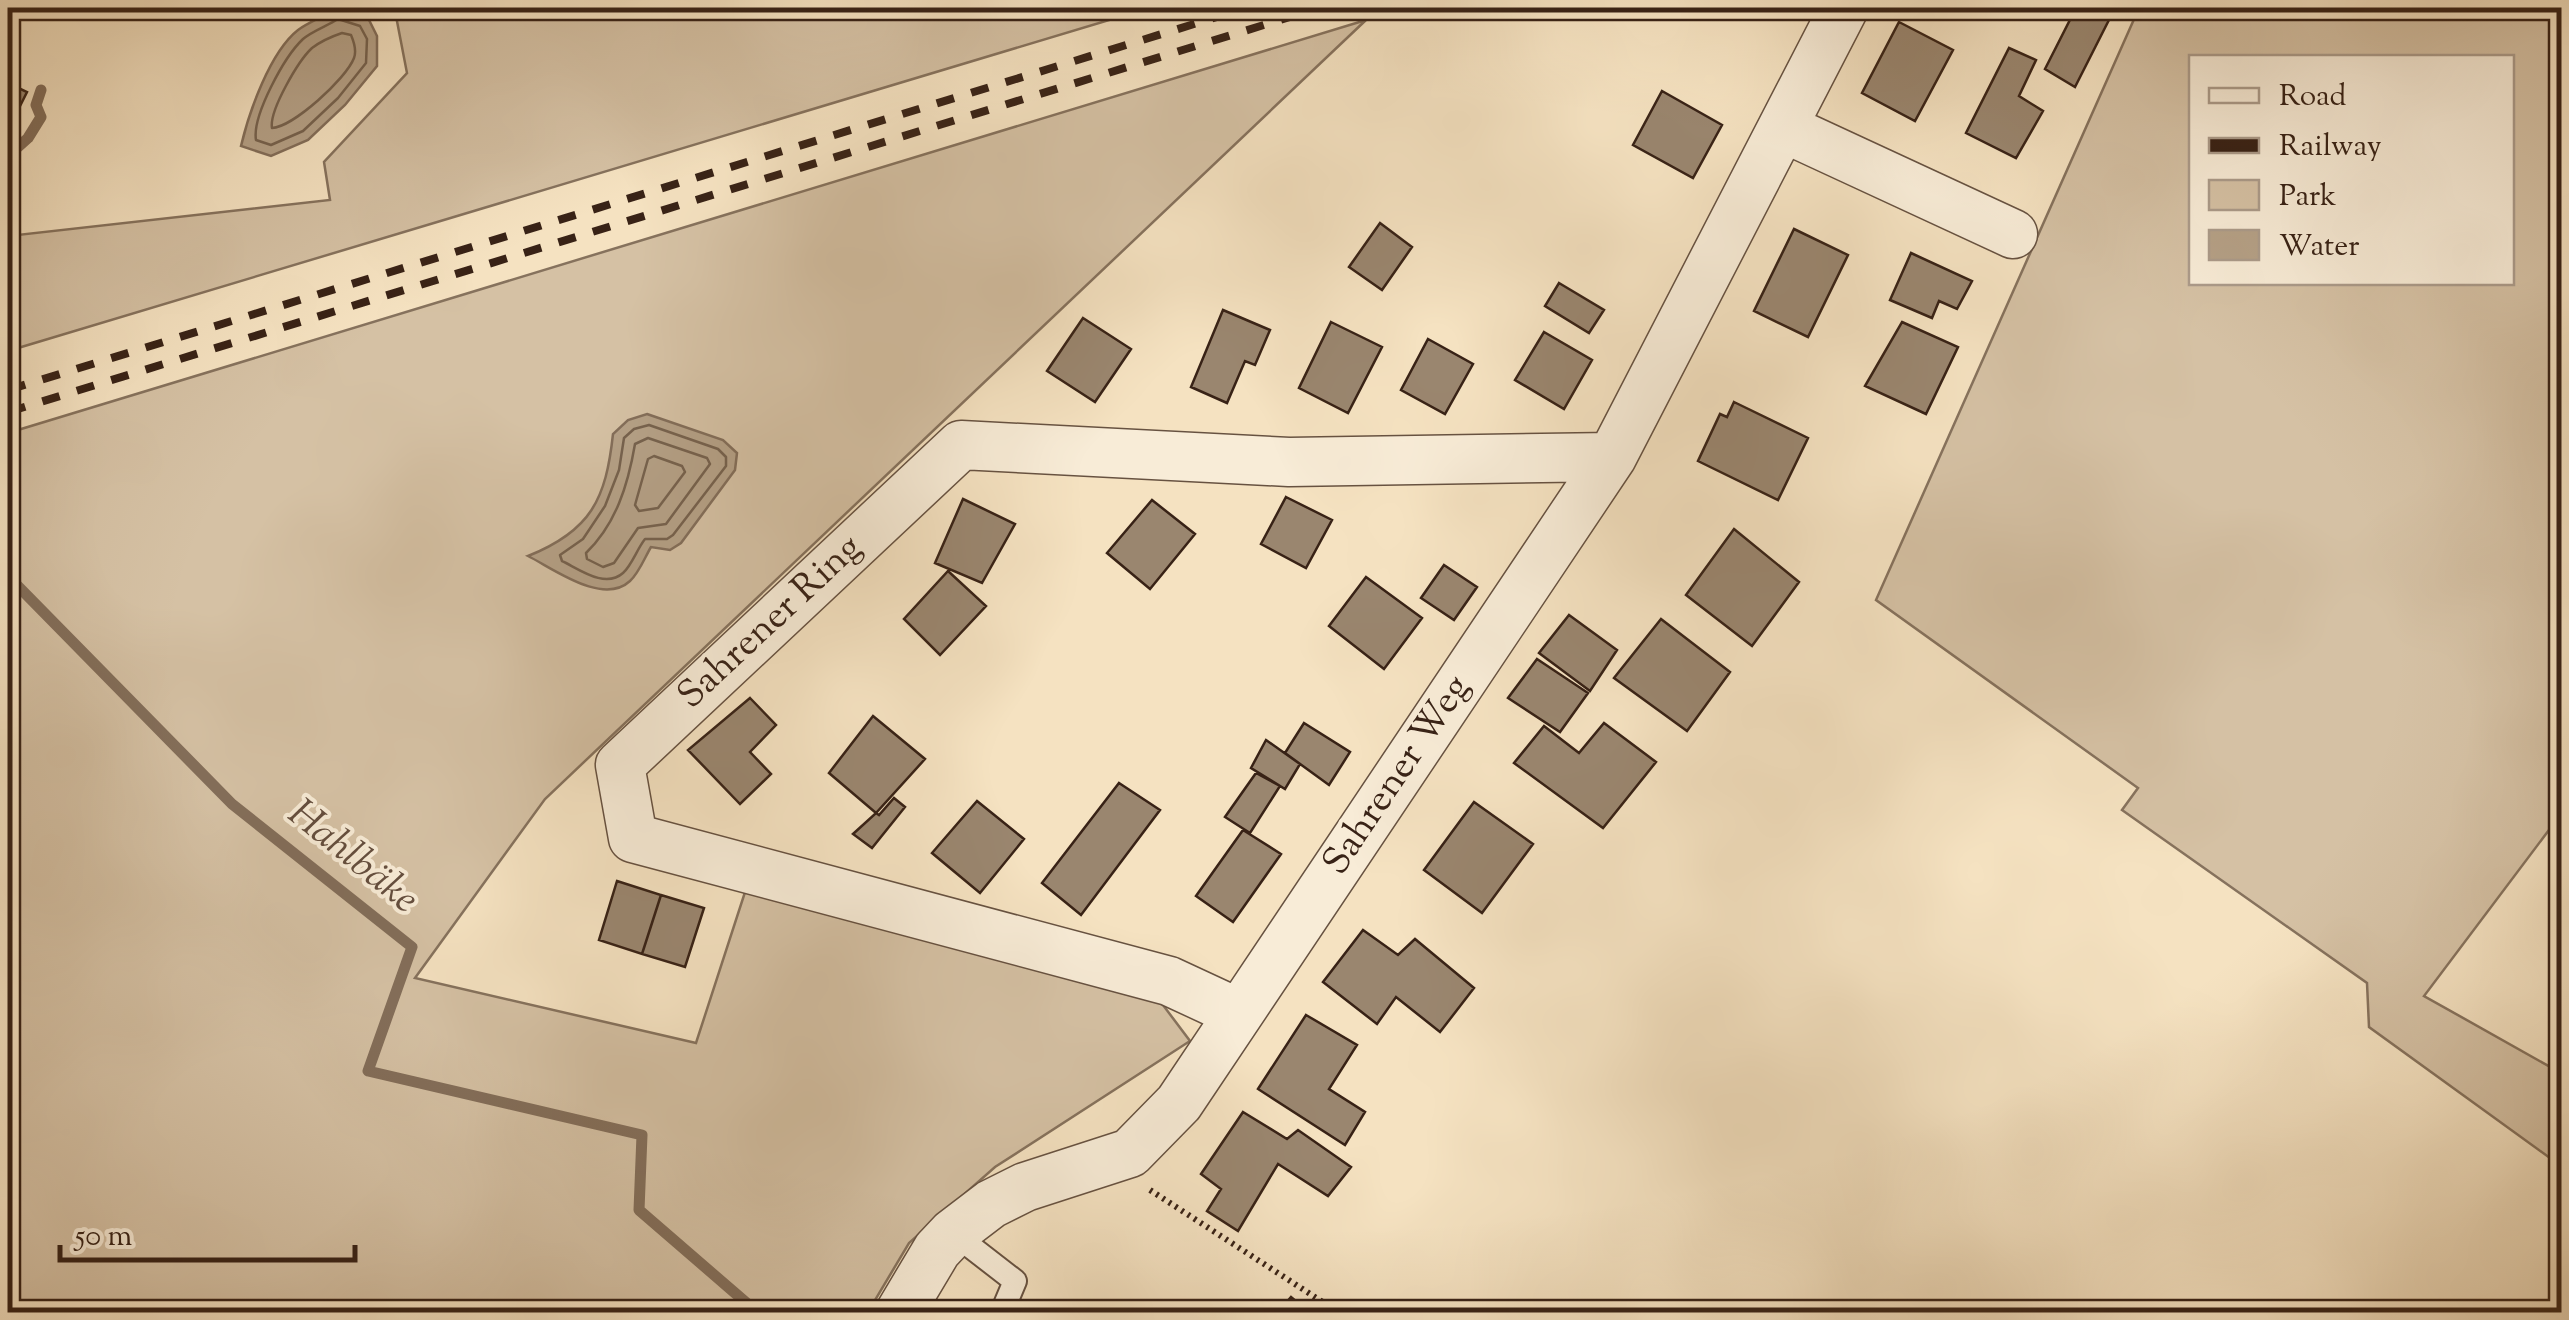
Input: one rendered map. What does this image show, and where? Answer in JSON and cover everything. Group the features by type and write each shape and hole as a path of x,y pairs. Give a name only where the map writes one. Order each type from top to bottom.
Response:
{"street":[{"name":"Sahrener Weg","path":"900,1312 937,1250 991,1204 1025,1187 1130,1154 1179,1103 1612,457 1844,8"},
{"path":"1784,128 2013,234"},
{"name":"Sahrener Ring","path":"1238,1014 1169,981 632,838 620,765 961,445 1289,462 1612,457"}],"lane":[{"path":"953,1233 1015,1281 1002,1312"}],"path":[{"path":"1130,1154 1148,1188 1338,1312"}],"green space":[{"path":"382,8 1149,8 8,351 8,236 330,200 324,162 407,73 396,16"},
{"path":"2139,8 2561,8 2561,814 2424,996 2561,1073 2561,1166 2369,1027 2367,983 2122,810 2138,788 1876,600"},
{"path":"1366,20 545,799 415,978 696,1043 746,889 1160,1001 1190,1041 995,1167 909,1243 868,1312 8,1312 8,433"}],"water":[{"path":"334,10 366,14 377,36 377,66 345,105 308,140 271,156 241,146 255,100 278,53 298,30"},
{"path":"647,414 723,440 737,453 735,470 681,543 670,550 651,547 630,581 619,588 593,588 528,556 567,536 581,524 600,495 613,434 628,420"}],"building":[{"path":"2076,8 2115,8 2075,87 2045,69"},
{"path":"1899,22 1953,50 1915,121 1862,93"},
{"path":"2009,48 2036,60 2019,96 2043,111 2016,158 1966,133"},
{"path":"8,83 27,92 8,130"},
{"path":"1662,91 1722,125 1693,178 1633,145"},
{"path":"1380,223 1412,247 1382,290 1349,267"},
{"path":"1794,229 1848,255 1808,337 1754,311"},
{"path":"1911,253 1972,281 1957,309 1939,301 1932,318 1890,300"},
{"path":"1559,283 1604,310 1589,333 1545,306"},
{"path":"1223,310 1270,330 1255,365 1245,361 1227,403 1191,387"},
{"path":"1083,318 1131,349 1095,402 1047,371"},
{"path":"1331,322 1382,347 1348,413 1299,388"},
{"path":"1902,322 1958,347 1926,414 1865,386"},
{"path":"1544,332 1592,360 1564,409 1515,380"},
{"path":"1428,339 1473,364 1445,414 1401,390"},
{"path":"1734,402 1808,438 1778,500 1698,461 1720,414 1727,417"},
{"path":"1286,497 1332,520 1306,568 1261,544"},
{"path":"963,499 1015,524 982,583 935,563"},
{"path":"1152,500 1195,534 1150,589 1107,553"},
{"path":"1734,529 1799,582 1752,646 1686,595"},
{"path":"1444,565 1477,587 1454,620 1421,598"},
{"path":"948,571 986,606 940,655 904,619"},
{"path":"1366,577 1422,618 1384,669 1329,626"},
{"path":"1569,615 1617,650 1590,691 1539,653"},
{"path":"1661,619 1730,672 1687,731 1614,678"},
{"path":"1537,659 1588,693 1560,732 1508,698"},
{"path":"750,698 776,725 750,752 771,774 740,804 688,750"},
{"path":"873,716 925,759 876,813 829,773"},
{"path":"1304,723 1350,752 1329,785 1285,753"},
{"path":"1604,723 1656,762 1603,828 1514,763 1544,726 1579,753"},
{"path":"1266,740 1300,764 1285,789 1251,768"},
{"path":"1256,773 1280,786 1250,833 1225,817"},
{"path":"1119,783 1160,810 1081,915 1042,883"},
{"path":"894,798 905,807 872,848 853,834"},
{"path":"977,801 1024,839 980,893 932,853"},
{"path":"1474,802 1533,844 1482,913 1424,870"},
{"path":"1243,830 1281,854 1233,922 1196,896"},
{"path":"617,881 661,895 642,954 599,940"},
{"path":"661,895 704,908 685,967 642,954"},
{"path":"1363,930 1398,955 1415,939 1474,988 1440,1032 1396,997 1377,1024 1323,982"},
{"path":"1306,1015 1357,1045 1329,1089 1365,1112 1345,1145 1258,1089"},
{"path":"1243,1112 1287,1139 1298,1130 1351,1167 1328,1196 1278,1164 1238,1231 1207,1211 1221,1189 1201,1174"},
{"path":"1291,1297 1309,1312 1278,1312"}],"waterway":[{"name":"Hahlbäke","path":"8,156 28,138 41,117 36,105 41,90"},
{"name":"Hahlbäke","path":"8,576 232,804 412,947 368,1071 642,1135 639,1210 757,1312"}],"railway":[{"path":"8,390 1246,8"},
{"path":"8,412 1319,8"}]}
